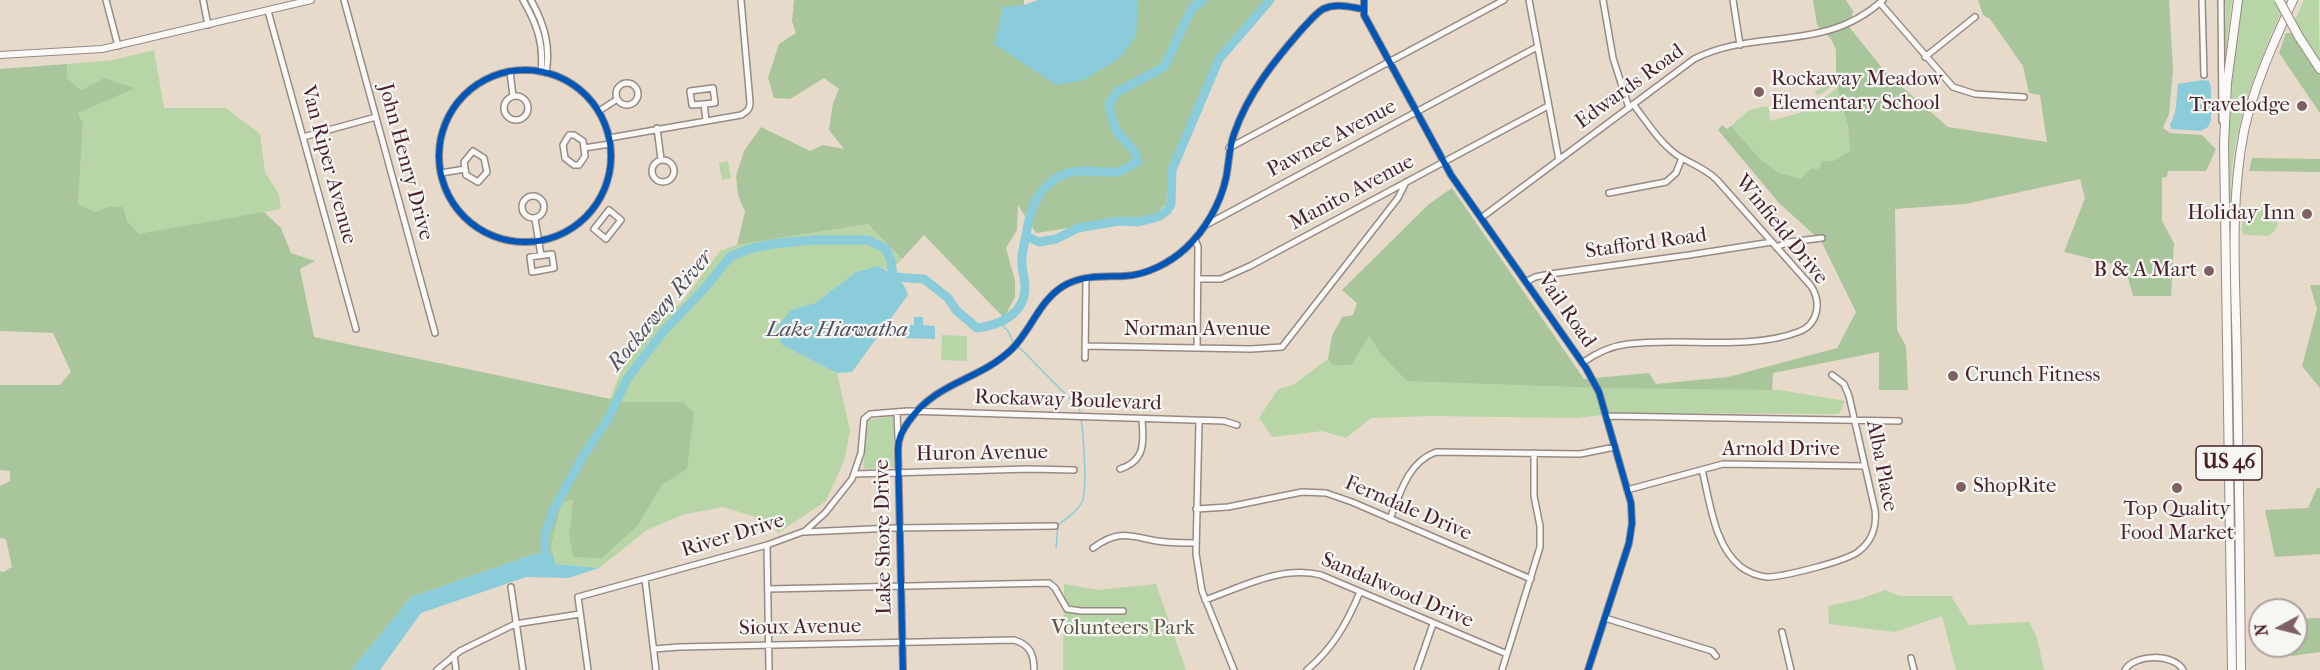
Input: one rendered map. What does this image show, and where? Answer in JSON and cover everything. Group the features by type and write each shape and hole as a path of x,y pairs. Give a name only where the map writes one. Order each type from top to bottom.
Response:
{"highway":[{"name":"US 46","path":"2232,670 2224,144 2227,82 2238,0"},
{"path":"2279,0 2320,69"},
{"name":"US 46","path":"2241,670 2236,242 2238,174 2250,108 2266,62 2293,0"},
{"path":"2225,242 2236,242"}],"main road":[{"path":"0,55 85,51 118,46 311,0"}],"street":[{"path":"106,0 118,46"},
{"path":"203,0 208,25"},
{"name":"John Henry Drive","path":"344,0 435,333"},
{"path":"523,0 538,28 544,72"},
{"path":"531,0 546,34 549,55 544,72"},
{"path":"584,148 657,128 741,115 750,108 741,0"},
{"path":"1362,9 1364,0"},
{"path":"1229,148 1504,0"},
{"path":"1529,0 1559,160"},
{"name":"Winfield Drive","path":"1582,363 1609,348 1629,343 1740,341 1785,335 1805,328 1814,319 1817,311 1815,292 1709,171 1682,158 1662,143 1631,106 1618,76 1603,0"},
{"path":"1733,0 1740,45"},
{"path":"2202,0 2204,75"},
{"path":"2221,0 2221,106 2224,144"},
{"path":"1881,2 1947,82 1959,90 1975,94 2024,97"},
{"name":"Edwards Road","path":"1481,218 1694,60 1713,51 1740,45 1829,32 1862,17 1881,2"},
{"name":"Lake Shore Drive","path":"898,441 916,412 940,390 991,366 1012,349 1039,310 1052,295 1066,285 1086,278 1127,276 1146,272 1177,256 1195,239 1205,225 1221,192 1229,148 1241,116 1260,80 1316,14 1338,5 1362,9"},
{"name":"Vail Road","path":"1362,9 1445,162 1582,363 1599,392 1632,513 1631,533 1588,670"},
{"name":"Van Riper Avenue","path":"268,10 356,329"},
{"path":"1925,57 1976,17"},
{"name":"Pawnee Avenue","path":"1205,225 1538,47"},
{"path":"510,72 513,96"},
{"path":"510,72 544,72 574,86 585,94 599,111 610,141 611,163 607,183 593,210 567,232 538,242 507,241 479,229 456,208 446,190 441,172 441,138 454,107 483,81 510,72"},
{"path":"599,111 616,100 620,83 639,88 634,105 616,100"},
{"path":"713,88 715,103 704,104 692,105 690,91 713,88"},
{"path":"513,96 527,103 528,109 521,119 515,120 504,113 503,108 513,96"},
{"path":"704,104 706,120"},
{"name":"Manito Avenue","path":"1199,279 1227,278 1548,106"},
{"path":"303,137 376,117"},
{"path":"657,128 661,159"},
{"path":"569,135 574,135 583,141 584,148 585,156 579,165 574,165 565,158 563,145 569,135"},
{"path":"476,151 484,158 487,172 481,181 475,181 466,175 465,169 464,162 471,152 476,151"},
{"path":"1609,193 1666,182 1676,173 1682,158"},
{"path":"661,159 675,166 666,183 651,173 657,160 661,159"},
{"path":"441,172 465,169"},
{"name":"Norman Avenue","path":"1086,346 1275,349 1284,345 1398,198 1406,182"},
{"path":"534,195 544,202 545,208 535,219 522,212 521,206 528,196 534,195"},
{"path":"593,210 603,217"},
{"path":"609,210 621,220 606,238 594,229 603,217 609,210"},
{"path":"535,219 541,255"},
{"path":"1776,247 1789,242 1822,238"},
{"path":"1195,239 1198,247 1199,279 1197,348"},
{"name":"Stafford Road","path":"1526,282 1535,277 1550,274 1772,242"},
{"path":"552,254 554,268 532,272 530,257 541,255 552,254"},
{"path":"1085,358 1086,278"},
{"name":"Alba Place","path":"1702,470 1720,538 1732,558 1748,571 1767,577 1843,560 1854,555 1865,546 1872,534 1876,517 1847,390 1833,375"},
{"name":"Lake Shore Drive","path":"897,412 903,670"},
{"name":"Rockaway Boulevard","path":"864,419 870,414 916,412 1224,421 1237,425"},
{"path":"1607,416 1899,421"},
{"name":"River Drive","path":"580,614 578,597 767,545 800,533 825,513 841,495 854,474 861,453 864,419"},
{"path":"1120,469 1137,461 1140,456 1142,420"},
{"path":"1198,422 1195,543 1200,580 1205,600 1234,670"},
{"path":"1390,519 1410,473 1418,462 1430,454 1446,451 1588,453 1615,447"},
{"path":"1502,670 1538,557 1540,536 1534,496 1534,453"},
{"name":"Arnold Drive","path":"1627,490 1723,464 1865,466"},
{"name":"Huron Avenue","path":"854,474 1029,469 1074,470"},
{"name":"Ferndale Drive","path":"1196,509 1228,507 1289,493 1316,492 1333,495 1531,579"},
{"path":"800,533 900,528 1055,526"},
{"path":"1093,548 1102,542 1127,535 1158,541 1195,543"},
{"path":"767,545 769,670"},
{"name":"Sandalwood Drive","path":"1205,600 1270,577 1295,571 1321,575 1507,654"},
{"path":"645,579 656,670"},
{"path":"768,589 1049,583 1055,588 1067,609 1123,610"},
{"path":"510,587 523,670"},
{"path":"1307,670 1338,638 1360,592"},
{"path":"437,670 454,655 516,624 580,614 588,670"},
{"path":"1605,618 1712,651 1716,656"},
{"path":"1417,670 1434,624"},
{"path":"1782,632 1791,670"},
{"name":"Sioux Avenue","path":"654,649 1014,640 1024,644 1031,651 1034,670"},
{"path":"454,655 456,670"},
{"path":"1911,658 1914,670"},
{"path":"2125,670 2130,663 2136,660 2165,659 2178,663 2183,670"}],"green space":[{"path":"794,0 1024,0 1024,5 1003,8 1138,3 1137,0 1266,0 1219,53 1169,168 1166,204 1155,215 1036,233 1018,205 1017,230 1006,248 1015,281 1015,297 1004,318 924,235 902,259 868,224 737,245 745,212 738,195 736,176 744,151 761,127 810,151 823,145 844,149 829,130 833,103 839,89 824,78 790,99 774,98 768,78 779,44 796,33 792,21"},
{"path":"1813,0 1846,0 1853,11 1850,28 1887,74 1948,127 2047,142 2040,95 2029,93 2023,66 1990,19 1983,15 1978,0 2169,0 2173,71 2169,114 2163,128 2170,133 2202,135 2216,149 2206,171 2168,171 2167,177 2162,178 2162,221 2174,243 2171,296 2133,296 2125,267 2064,252 2085,198 2080,179 1965,204 1895,209 1897,330 1906,346 1908,390 1879,390 1879,352 1773,373 1772,390 1607,388 1407,381 1380,353 1369,336 1351,365 1333,365 1328,359 1332,336 1342,317 1353,315 1357,303 1342,290 1429,204 1452,188 1584,379 1649,373 1656,384 1728,377 1837,348 1856,312 1821,241 1779,203 1718,130 1722,125 1727,129 1731,126 1760,159 1778,173 1801,179 1811,168 1819,169 1822,161 1833,161 1850,151 1848,126 1836,82 1836,50 1831,39 1817,25"},
{"path":"2225,0 2232,0 2224,67 2226,17"},
{"path":"2242,0 2276,0 2281,12 2257,69 2239,128 2231,176 2232,229 2228,229 2228,115"},
{"path":"2304,0 2319,0 2320,64 2294,22"},
{"path":"2286,33 2292,33 2320,75 2320,113 2279,53"},
{"path":"154,50 164,108 226,108 260,134 265,172 279,194 281,209 139,235 127,221 109,207 95,212 78,204 83,123 78,112 134,88 104,78 81,90 67,78 67,64 113,60"},
{"path":"67,64 67,78 81,90 104,78 135,88 78,113 83,123 78,204 95,212 109,207 123,207 127,221 139,234 264,212 281,228 291,253 315,261 300,269 314,337 625,402 683,402 694,413 687,469 662,485 638,525 602,558 573,557 569,534 573,500 561,503 551,547 553,555 534,554 411,597 351,670 0,670 0,571 3,572 12,567 6,539 0,538 0,486 10,481 10,471 0,470 0,385 60,385 71,372 53,333 0,331 0,69"},
{"path":"1822,72 1835,84 1816,95 1815,91 1820,89 1816,73"},
{"path":"1838,87 1848,126 1850,151 1819,169 1811,168 1802,179 1778,174 1760,159 1731,126 1749,110 1766,106 1769,108 1770,121 1803,112 1802,103 1825,97"},
{"path":"2252,158 2320,159 2320,172 2249,171"},
{"path":"728,161 731,178 722,180 719,163"},
{"path":"2265,210 2274,215 2278,223 2277,228 2268,236 2244,235 2242,226 2244,219 2250,213"},
{"path":"868,224 902,259 890,271 878,266 856,272 815,303 791,310 782,345 837,373 850,431 844,461 826,501 778,533 774,527 753,516 723,507 682,515 647,530 599,568 554,564 551,547 561,503 573,500 569,534 638,525 662,485 687,469 625,402 610,399 624,364 649,330 682,302 720,251 737,245"},
{"path":"2310,285 2320,285 2320,388 2302,366 2317,309"},
{"path":"942,335 967,336 967,361 941,360"},
{"path":"1369,336 1380,353 1588,387 1779,390 1845,401 1839,414 1619,413 1577,418 1430,416 1371,418 1346,438 1322,431 1272,437 1259,418 1278,389 1293,385 1328,359 1333,365"},
{"path":"893,416 894,467 863,469 868,420"},
{"path":"2317,488 2320,488 2320,554 2275,557 2265,510 2308,508"},
{"name":"Volunteers Park","path":"1064,584 1098,590 1156,584 1186,670 1063,670"},
{"path":"1885,590 1900,596 1951,596 1969,625 2029,622 2037,638 2044,670 1956,670 1942,616 1895,632 1829,624 1828,606 1860,599"},
{"path":"2308,618 2320,618 2320,652 2308,654"}],"water":[{"path":"1038,0 1137,0 1136,36 1120,58 1084,80 1056,85 994,44 1003,7 1024,5"},
{"path":"2209,81 2211,87 2211,120 2208,127 2201,131 2171,129 2170,124 2176,109 2178,84"},
{"name":"Lake Hiawatha","path":"878,266 897,278 904,285 908,295 852,372 837,373 782,345 776,329 791,310 815,303 856,272"},
{"path":"914,317 923,317 923,325 935,326 935,339 901,338 901,325 914,325"},
{"path":"534,554 553,555 555,564 599,568 569,578 526,577 421,613 380,670 351,670 411,597"}],"waterway":[{"path":"1026,236 1036,200 1042,191 1060,176 1085,171 1118,172 1138,161 1132,148 1116,130 1109,104 1117,92 1164,67 1192,8 1203,0"},
{"name":"Rockaway River","path":"538,559 545,557 545,535 553,511 583,456 608,419 627,379 663,332 703,290 730,257 749,249 772,244 812,240 868,240 886,249 891,261 893,277 924,279 948,298 956,310 977,328 1002,321 1016,311 1024,296 1022,257 1026,236 1039,242 1056,239 1078,228 1119,221 1138,222 1158,217 1167,211 1171,204 1172,170 1219,59 1270,0"},
{"path":"1000,323 1008,331 1012,340 1079,408 1084,456 1084,495 1082,502 1072,515 1058,525 1056,548"}],"cycle path":[{"path":"1364,0 1364,15 1451,175 1586,368 1599,392 1631,503 1632,523 1629,543 1588,670"},
{"path":"903,670 898,450 901,435 909,421 932,397 986,368 1012,349 1043,305 1067,284 1088,278 1125,276 1149,271 1186,248 1216,207 1226,178 1232,139 1240,119 1255,91 1273,65 1303,28 1323,9 1338,6 1363,9"},
{"path":"525,70 558,77 573,84 586,95 597,108 604,123 611,156 604,189 597,204 586,217 573,228 558,235 525,242 492,235 477,228 464,217 453,204 446,189 439,156 446,123 453,108 464,95 477,84 492,77 525,70"}],"place":[{"name":"Rockaway Meadow Elementary School","path":"1759,92"},
{"name":"Travelodge","path":"2302,106"},
{"name":"Holiday Inn","path":"2307,214"},
{"name":"B & A Mart","path":"2209,271"},
{"name":"Crunch Fitness","path":"1953,376"},
{"name":"ShopRite","path":"1961,487"},
{"name":"Top Quality Food Market","path":"2177,488"}]}
